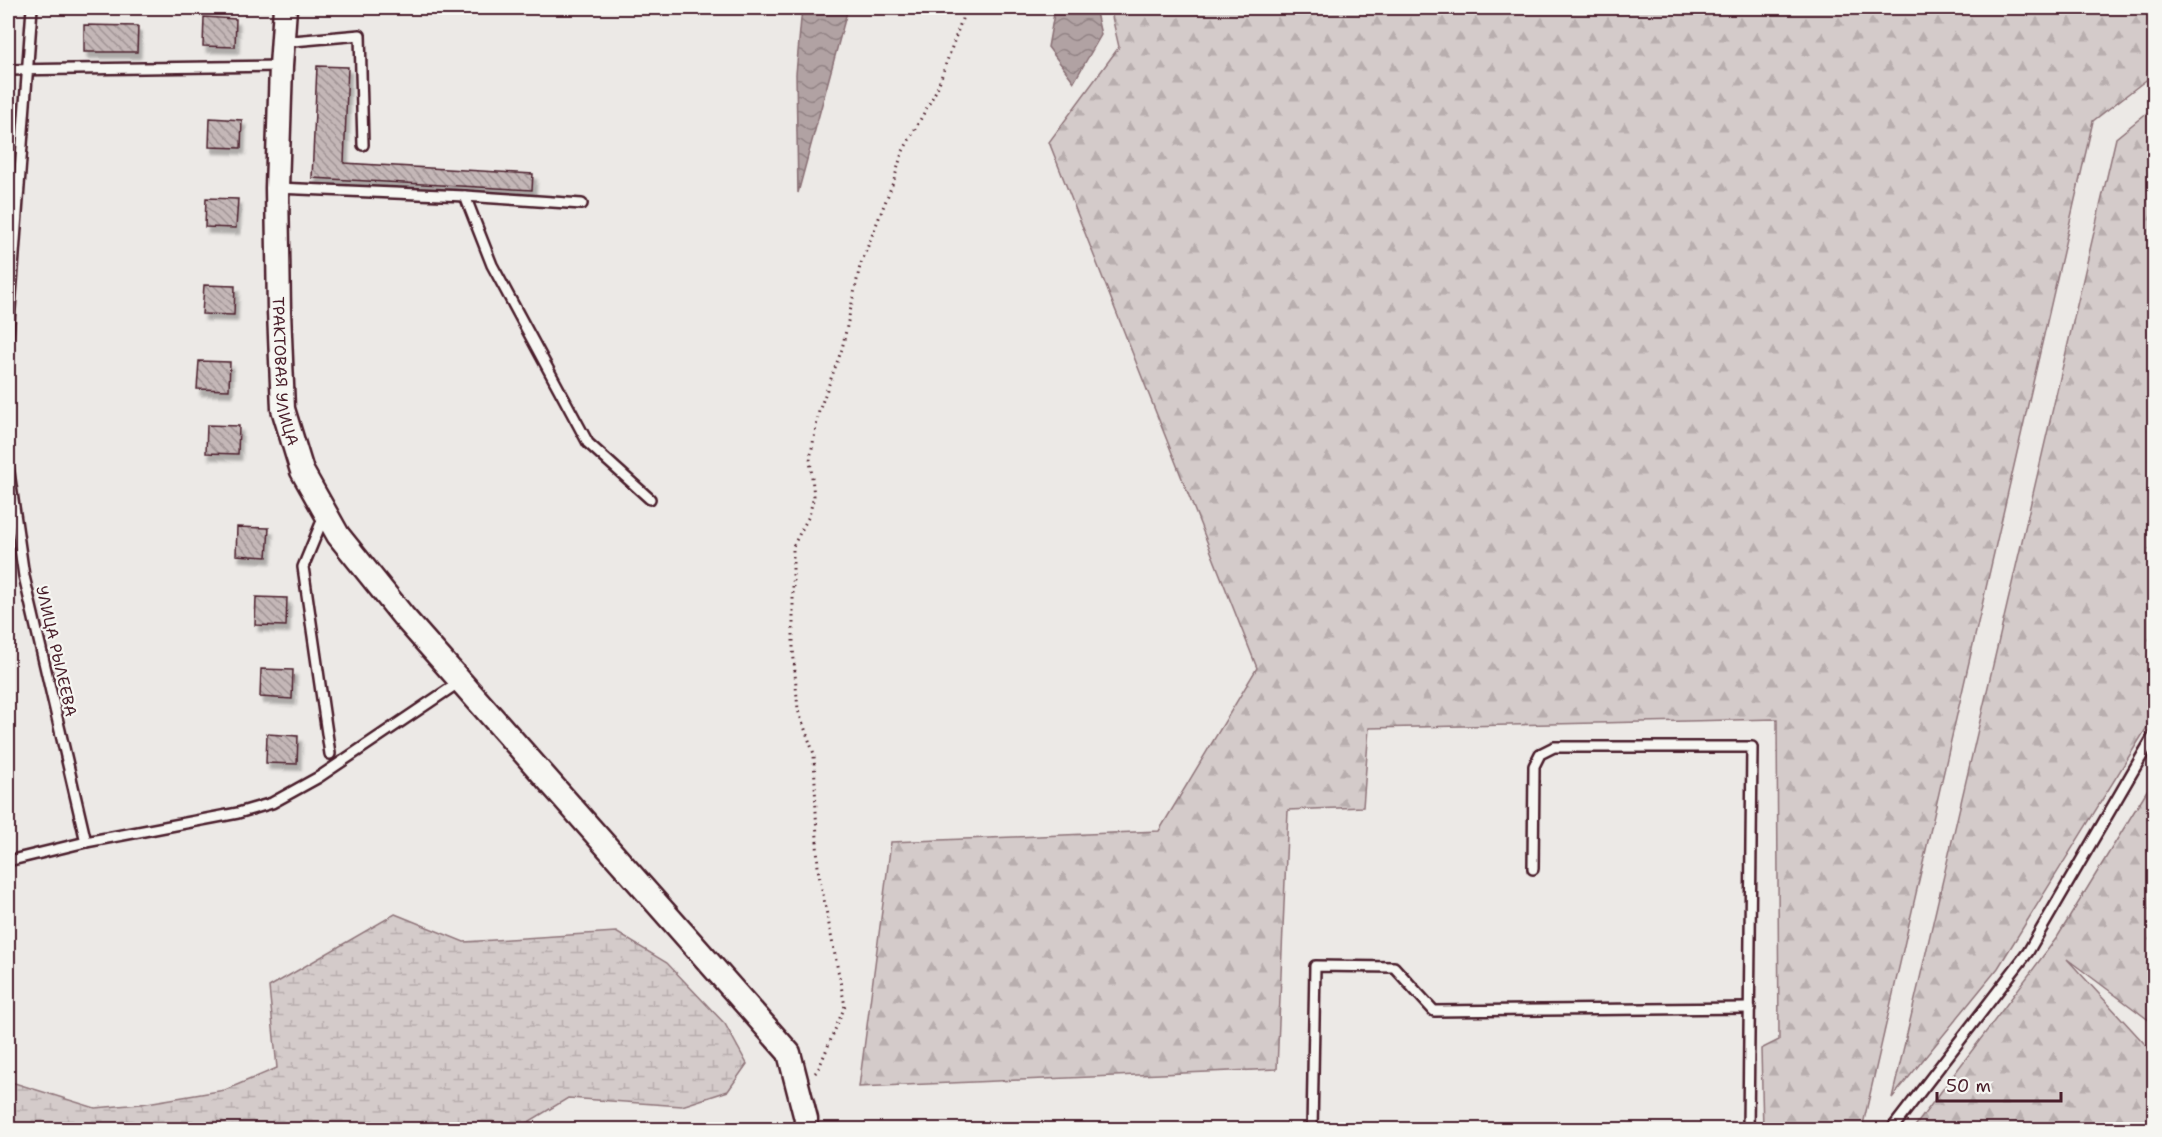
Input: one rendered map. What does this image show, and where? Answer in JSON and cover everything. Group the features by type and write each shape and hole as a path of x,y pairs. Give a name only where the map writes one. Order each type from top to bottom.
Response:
{"street":[{"name":"ТРАКТОВАЯ УЛИЦА","path":"285,8 278,188 279,311 283,409 302,471 338,535 373,579 766,1024 789,1053 806,1119 805,1130"}],"lane":[{"path":"8,337 32,8"},
{"path":"282,42 360,35 363,145"},
{"path":"8,70 281,66"},
{"path":"278,188 465,196 582,204"},
{"path":"465,196 492,265 588,443 650,499"},
{"name":"УЛИЦА РЫЛЕЕВА","path":"8,465 24,576 86,842"},
{"path":"326,512 303,567 330,754"},
{"path":"8,861 86,842 238,813 272,803 319,777 461,681"},
{"path":"1891,1130 2028,952 2154,735"},
{"path":"1533,869 1534,766 1540,754 1554,747 1752,747 1748,1130"},
{"path":"1312,1130 1315,966 1394,968 1434,1011 1750,1008"}],"path":[{"path":"798,1088 818,1070 846,1006 818,869 814,754 798,710 793,648 794,546 809,516 814,496 810,459 819,411 842,349 860,266 894,180 902,153 937,89 962,19 963,8"}],"green space":[{"path":"1110,8 2154,8 2154,74 2093,121 1862,1129 1763,1129 1761,1049 1779,1040 1777,719 1369,728 1363,807 1288,810 1277,1069 859,1087 891,842 1159,831 1257,668 1049,142 1119,47"},
{"path":"2154,107 2154,716 1998,968 1892,1098 2116,138"},
{"path":"2154,779 2154,1024 2067,959 2154,1054 2154,1129 1913,1129 2058,936"},
{"path":"395,914 464,942 616,932 667,963 725,1024 747,1064 728,1091 682,1106 568,1098 517,1129 8,1129 8,1081 95,1108 141,1104 225,1090 277,1068 269,987"}],"water":[{"path":"802,8 848,8 798,193 796,74"},
{"path":"1055,8 1095,8 1101,35 1074,82 1048,47"}],"building":[{"path":"204,17 236,19 235,47 203,46"},
{"path":"84,25 138,26 137,52 84,52"},
{"path":"317,66 348,67 344,163 533,174 532,190 312,178"},
{"path":"210,118 242,120 241,148 209,147"},
{"path":"206,198 238,199 236,228 205,227"},
{"path":"204,285 235,286 234,315 202,314"},
{"path":"199,361 230,362 229,390 197,389"},
{"path":"207,425 239,426 238,454 206,453"},
{"path":"237,527 269,528 267,557 236,555"},
{"path":"256,597 287,598 286,626 255,625"},
{"path":"261,669 293,670 292,699 260,697"},
{"path":"267,734 298,736 297,764 266,763"}]}
